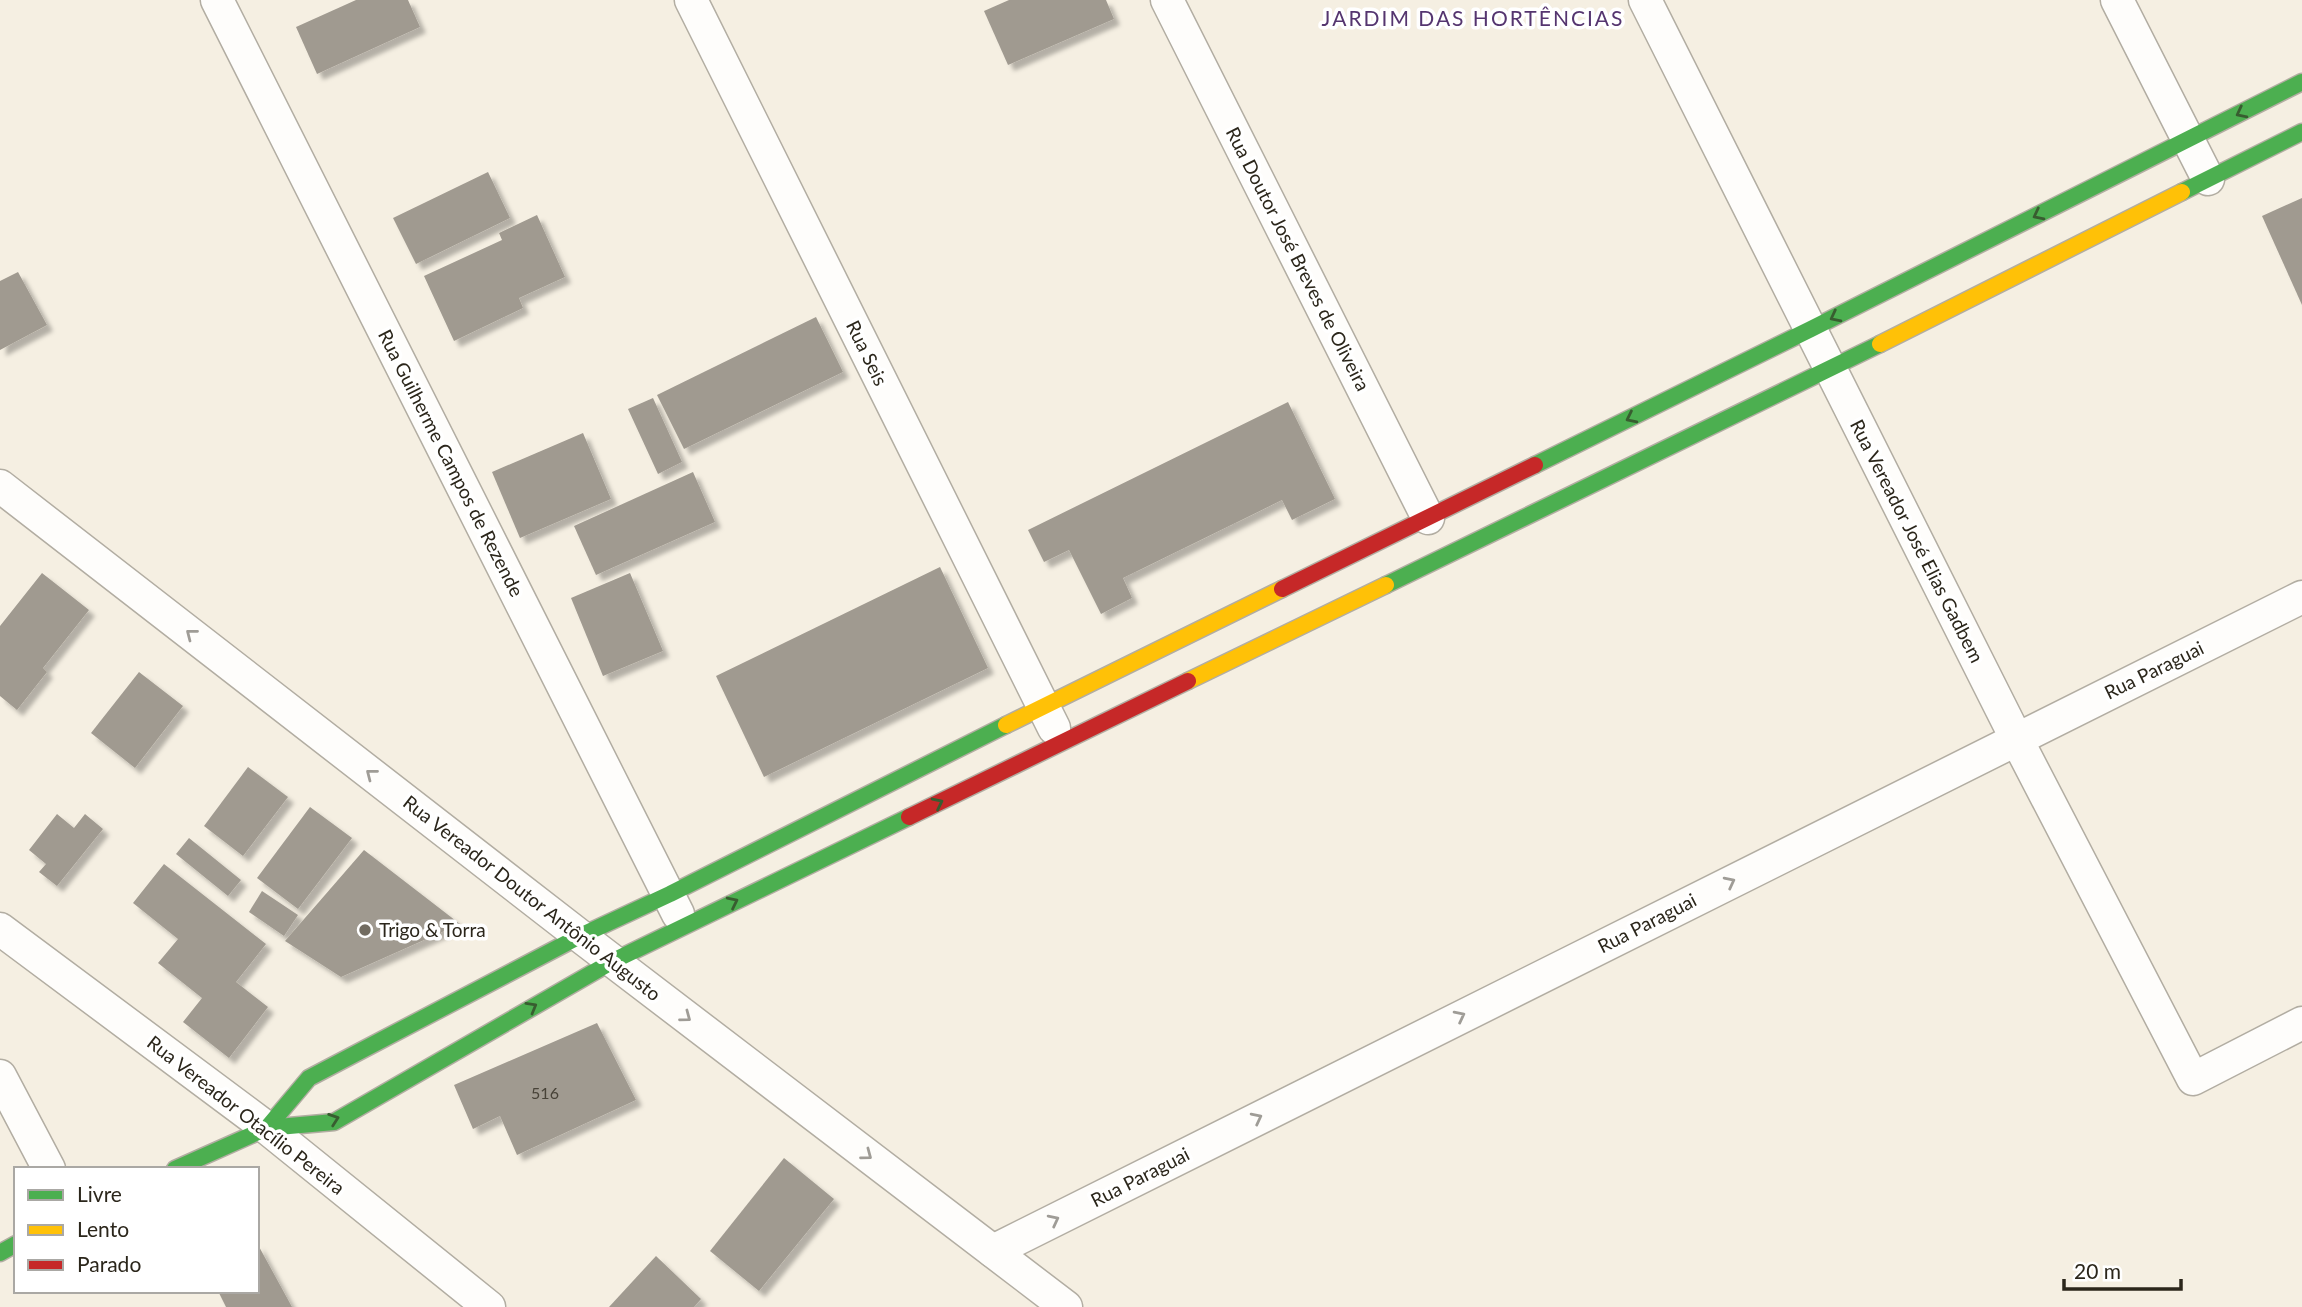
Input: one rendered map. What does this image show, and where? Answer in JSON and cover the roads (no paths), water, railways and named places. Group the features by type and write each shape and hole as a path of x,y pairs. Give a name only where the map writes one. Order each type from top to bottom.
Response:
{"street":[{"name":"Rua Guilherme Campos de Rezende","path":"217,0 670,894 683,926"},
{"name":"Rua Seis","path":"691,0 1042,707 1062,742"},
{"name":"Rua Doutor José Breves de Oliveira","path":"1167,0 1428,518"},
{"name":"Rua Vereador José Elias Gadbem","path":"1645,0 2016,738 2193,1079 2302,1023"},
{"path":"2117,0 2208,179"},
{"path":"267,1128 309,1078 580,936 670,894 1042,707 1811,329 2302,82"},
{"path":"179,1167 267,1128 334,1122 612,961 1830,369 2302,131"},
{"name":"Rua Vereador Doutor Antônio Augusto","path":"0,486 612,961 1066,1307"},
{"name":"Rua Paraguai","path":"993,1251 2302,597"},
{"name":"Rua Vereador Otacílio Pereira","path":"0,929 267,1128 488,1307"},
{"path":"0,1076 48,1167"}],"place":[{"name":"Trigo & Torra","path":"365,930"}],"district":[{"name":"JARDIM DAS HORTÊNCIAS","path":"1473,19"}]}
